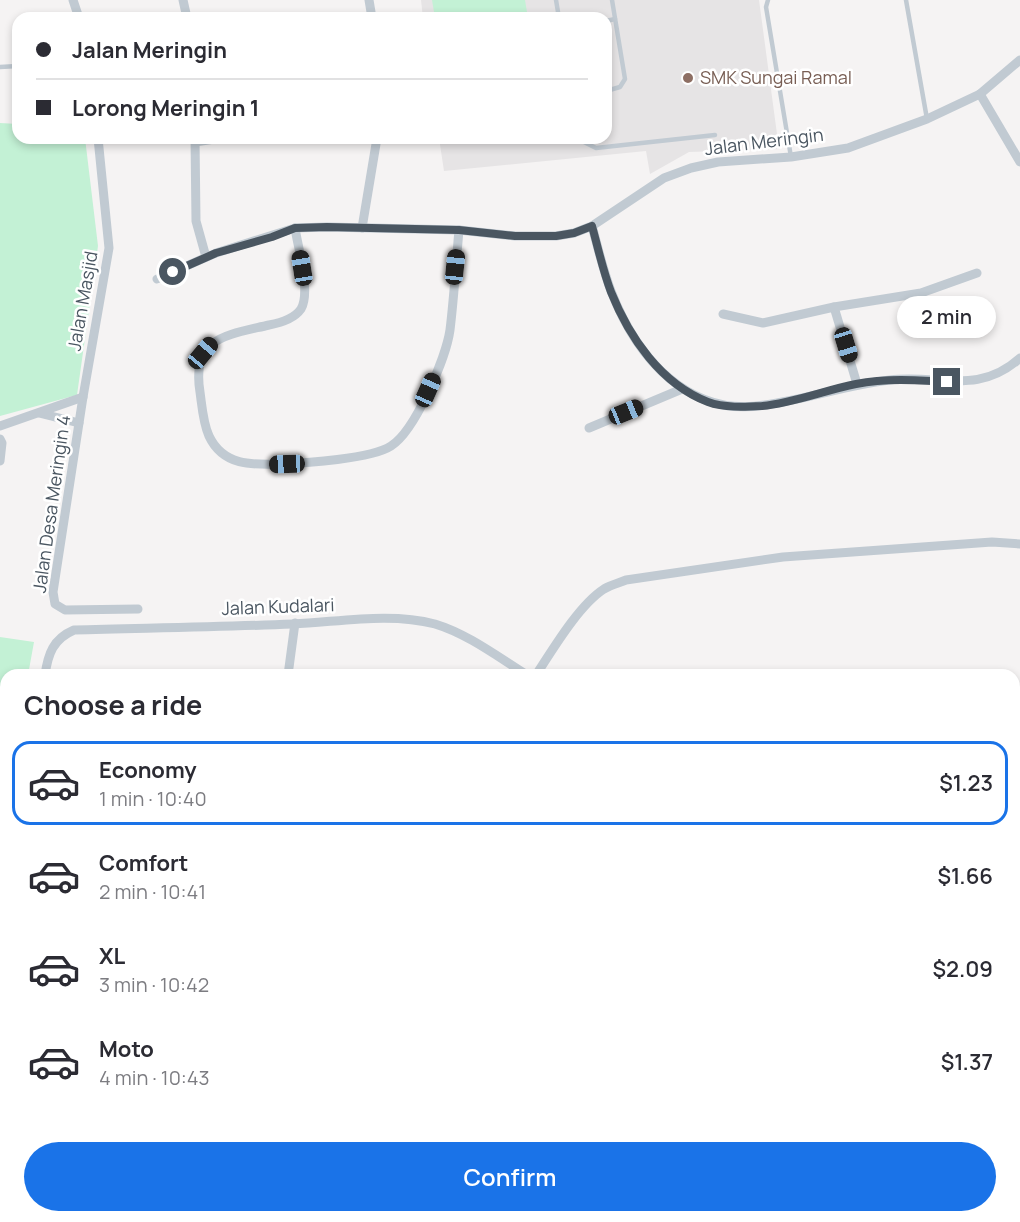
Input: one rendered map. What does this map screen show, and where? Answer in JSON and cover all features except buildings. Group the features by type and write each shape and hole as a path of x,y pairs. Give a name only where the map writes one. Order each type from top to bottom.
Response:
{"street":[{"name":"Jalan Meringin","path":"157,279 206,257 295,228 459,230 515,236 556,236 574,233 592,226 664,178 691,168 718,162 791,158 848,148 927,119 980,94 1020,60"},
{"path":"980,94 1020,162"},
{"name":"Jalan Masjid","path":"83,397 110,248 99,144"},
{"path":"195,144 196,221 206,257"},
{"path":"362,228 375,144"},
{"path":"592,226 612,292 642,349 661,372 682,389 709,403 738,407 765,406 857,384 899,379 972,381 993,376 1020,358"},
{"path":"295,228 305,288 300,309 292,317 279,323 224,336 212,342 203,353 198,366 208,436 226,456 238,463 252,465 305,463 375,453 391,446 404,435 415,420 450,332 459,230"},
{"path":"723,314 763,323 834,307 921,293 977,273"},
{"path":"834,307 857,384"},
{"path":"589,428 682,389"},
{"path":"0,426 83,397"},
{"name":"Jalan Desa Meringin 4","path":"83,397 57,562 53,592 55,604 65,610 138,609"},
{"path":"39,412 79,423"},
{"path":"0,439 2,443 0,461"},
{"path":"540,669 586,606 604,590 626,580 783,557 992,542 1020,544"},
{"name":"Jalan Kudalari","path":"46,669 55,642 63,634 74,630 389,619 416,620 437,625 459,634 516,669"},
{"path":"289,669 296,624"}],"lane":[{"path":"612,0 625,79 620,87 612,89"},
{"path":"768,0 766,7 791,158"},
{"path":"906,0 927,119"},
{"path":"588,144 596,148 715,135"}],"shaded area":[{"name":"SMK Sungai Ramal","path":"421,0 759,0 779,149 689,152 650,174 646,151 444,171 440,144 612,144 612,12 422,12"}],"green space":[{"path":"432,0 525,0 527,12 434,12"},
{"path":"0,123 12,124 12,144 86,144 98,246 77,395 0,416"},
{"path":"0,637 34,642 29,669 0,669"}],"place":[{"name":"SMK Sungai Ramal","path":"688,78"}],"route":[{"path":"173,272 216,253 295,228 459,230 515,236 556,236 574,233 592,226 612,292 642,349 661,372 682,389 709,403 738,407 765,406 857,384 899,379 947,382"}]}
